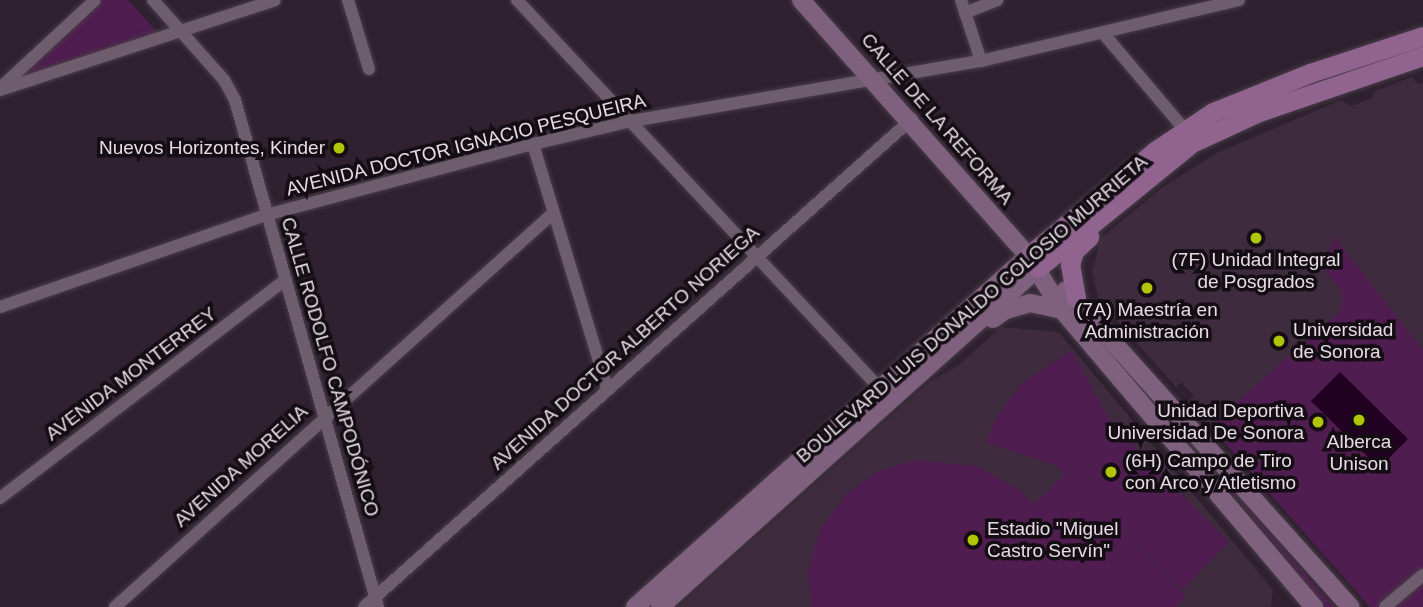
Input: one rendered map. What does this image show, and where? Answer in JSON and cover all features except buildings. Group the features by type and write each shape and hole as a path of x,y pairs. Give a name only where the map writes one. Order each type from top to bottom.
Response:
{"main road":[{"name":"CALLE DE LA REFORMA","path":"801,0 876,79 1069,304 1314,607"},
{"name":"BOULEVARD LUIS DONALDO COLOSIO MURRIETA","path":"635,607 885,394 1185,130 1252,94 1423,36"},
{"name":"BOULEVARD LUIS DONALDO COLOSIO MURRIETA","path":"660,607 885,394 928,368 1033,262 1151,173 1223,127 1423,56"},
{"path":"928,368 956,352 1006,310 1030,303 1069,304 1074,251 1244,109 1310,82 1334,65"},
{"name":"CALLE DE LA REFORMA","path":"1069,304 1350,607"}],"street":[{"path":"0,89 95,0"},
{"name":"CALLE RODOLFO CAMPODÓNICO","path":"153,0 180,28 235,100 376,602"},
{"path":"0,89 180,28 275,0"},
{"path":"348,0 369,69"},
{"path":"517,0 885,394"},
{"path":"981,61 963,6 998,0"},
{"name":"AVENIDA DOCTOR IGNACIO PESQUEIRA","path":"0,307 266,215 533,144 632,121 981,61 1239,0"},
{"path":"1103,33 1185,130"},
{"name":"AVENIDA DOCTOR ALBERTO NORIEGA","path":"364,607 376,602 607,388 912,120"},
{"path":"533,144 551,215 607,388"},
{"name":"AVENIDA MORELIA","path":"116,607 324,416 551,215"},
{"name":"AVENIDA MONTERREY","path":"0,498 285,280"},
{"path":"1385,607 1423,575"}],"shaded area":[{"path":"98,0 128,0 160,35 15,81"},
{"name":"Universidad de Sonora","path":"1412,77 1418,84 1423,83 1423,607 1370,607 1188,401 1194,396 1181,382 1176,387 1099,300 1092,272 1101,238 1163,187 1215,154 1341,100 1351,106 1372,98 1375,91"},
{"name":"Unidad Deportiva Universidad De Sonora","path":"1333,235 1423,350 1423,607 1370,607 1210,426 1341,310 1342,292 1326,272"},
{"path":"1001,327 1059,332 1273,590 1271,607 678,607 932,380 958,366"},
{"name":"Estadio \"Miguel Castro Servín\"","path":"1071,350 1113,425 1229,542 1182,590 1067,475 1186,596 1175,607 811,607 808,571 820,530 847,493 878,471 918,460 977,466 1018,489 1034,504 1065,474 1055,465 986,443 994,422 1020,385"},
{"name":"Alberca Unison","path":"1340,372 1408,439 1379,468 1311,401"},
{"path":"1213,469 1331,603 1335,607 1326,607"}],"place":[{"name":"Nuevos Horizontes, Kinder","path":"339,148"},
{"name":"(7F) Unidad Integral de Posgrados","path":"1256,238"},
{"name":"(7A) Maestría en Administración","path":"1147,288"},
{"name":"Universidad de Sonora","path":"1279,341"},
{"name":"Alberca Unison","path":"1359,420"},
{"name":"Unidad Deportiva Universidad De Sonora","path":"1318,422"},
{"name":"(6H) Campo de Tiro con Arco y Atletismo","path":"1111,472"},
{"name":"Estadio \"Miguel Castro Servín\"","path":"973,540"}]}
